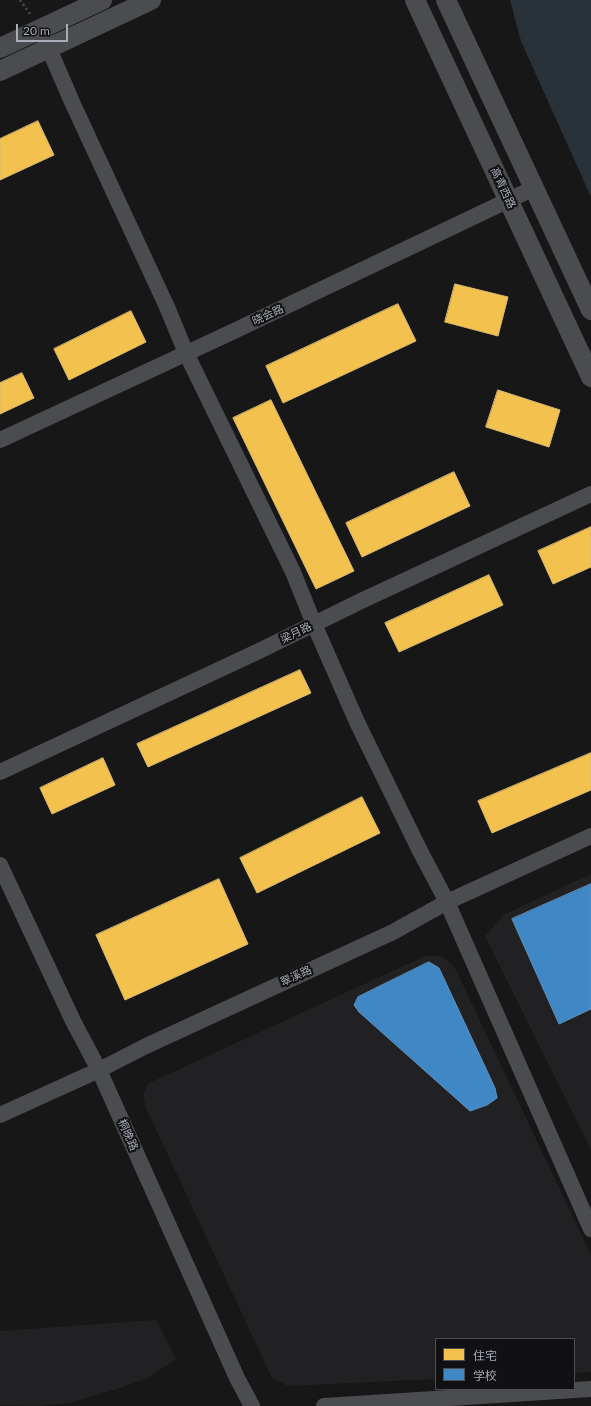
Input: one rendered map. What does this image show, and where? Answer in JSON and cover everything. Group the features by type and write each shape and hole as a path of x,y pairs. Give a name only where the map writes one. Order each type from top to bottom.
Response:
{"street":[{"path":"0,48 102,0"},
{"path":"0,71 151,0"},
{"name":"高青西路","path":"415,0 591,377"},
{"path":"446,0 591,310"},
{"path":"41,29 75,109 167,307 186,353 293,572 357,722 420,851 447,902 591,1229"},
{"name":"晓会路","path":"0,440 246,326 534,188"},
{"name":"梁月路","path":"0,772 591,494"},
{"name":"翠溪路","path":"0,1115 393,932 447,902 591,836"},
{"name":"桐晚路","path":"0,865 73,1021 99,1070 231,1364 252,1406"},
{"path":"324,1406 591,1389"}],"shaded area":[{"path":"510,0 591,0 591,197 521,41"},
{"path":"591,874 591,1150 485,936 505,914"},
{"path":"425,956 442,956 454,966 591,1255 591,1372 575,1373 575,1338 435,1338 435,1379 288,1386 272,1378 146,1108 143,1093 149,1083"},
{"path":"156,1320 176,1359 148,1378 70,1403 38,1406 0,1405 0,1331"}],"building: 住宅":[{"path":"38,121 54,155 0,180 0,139"},
{"path":"455,284 508,297 498,336 445,322"},
{"path":"398,304 416,341 283,403 266,366"},
{"path":"131,311 146,342 69,380 54,349"},
{"path":"22,373 34,398 0,414 0,383"},
{"path":"498,390 560,410 549,447 486,427"},
{"path":"271,400 354,571 316,589 233,418"},
{"path":"454,472 470,506 362,557 346,523"},
{"path":"591,527 591,567 553,584 538,551"},
{"path":"489,575 503,605 399,652 385,623"},
{"path":"300,670 311,693 148,767 137,744"},
{"path":"591,753 591,790 492,833 478,801"},
{"path":"103,758 115,785 52,814 40,788"},
{"path":"362,797 380,833 257,893 240,858"},
{"path":"219,879 248,944 125,1000 96,935"}],"building: 学校":[{"path":"591,884 591,1009 559,1024 512,919"},
{"path":"429,962 439,968 495,1088 497,1098 487,1105 470,1111 359,1012 354,1005 358,997"}]}
